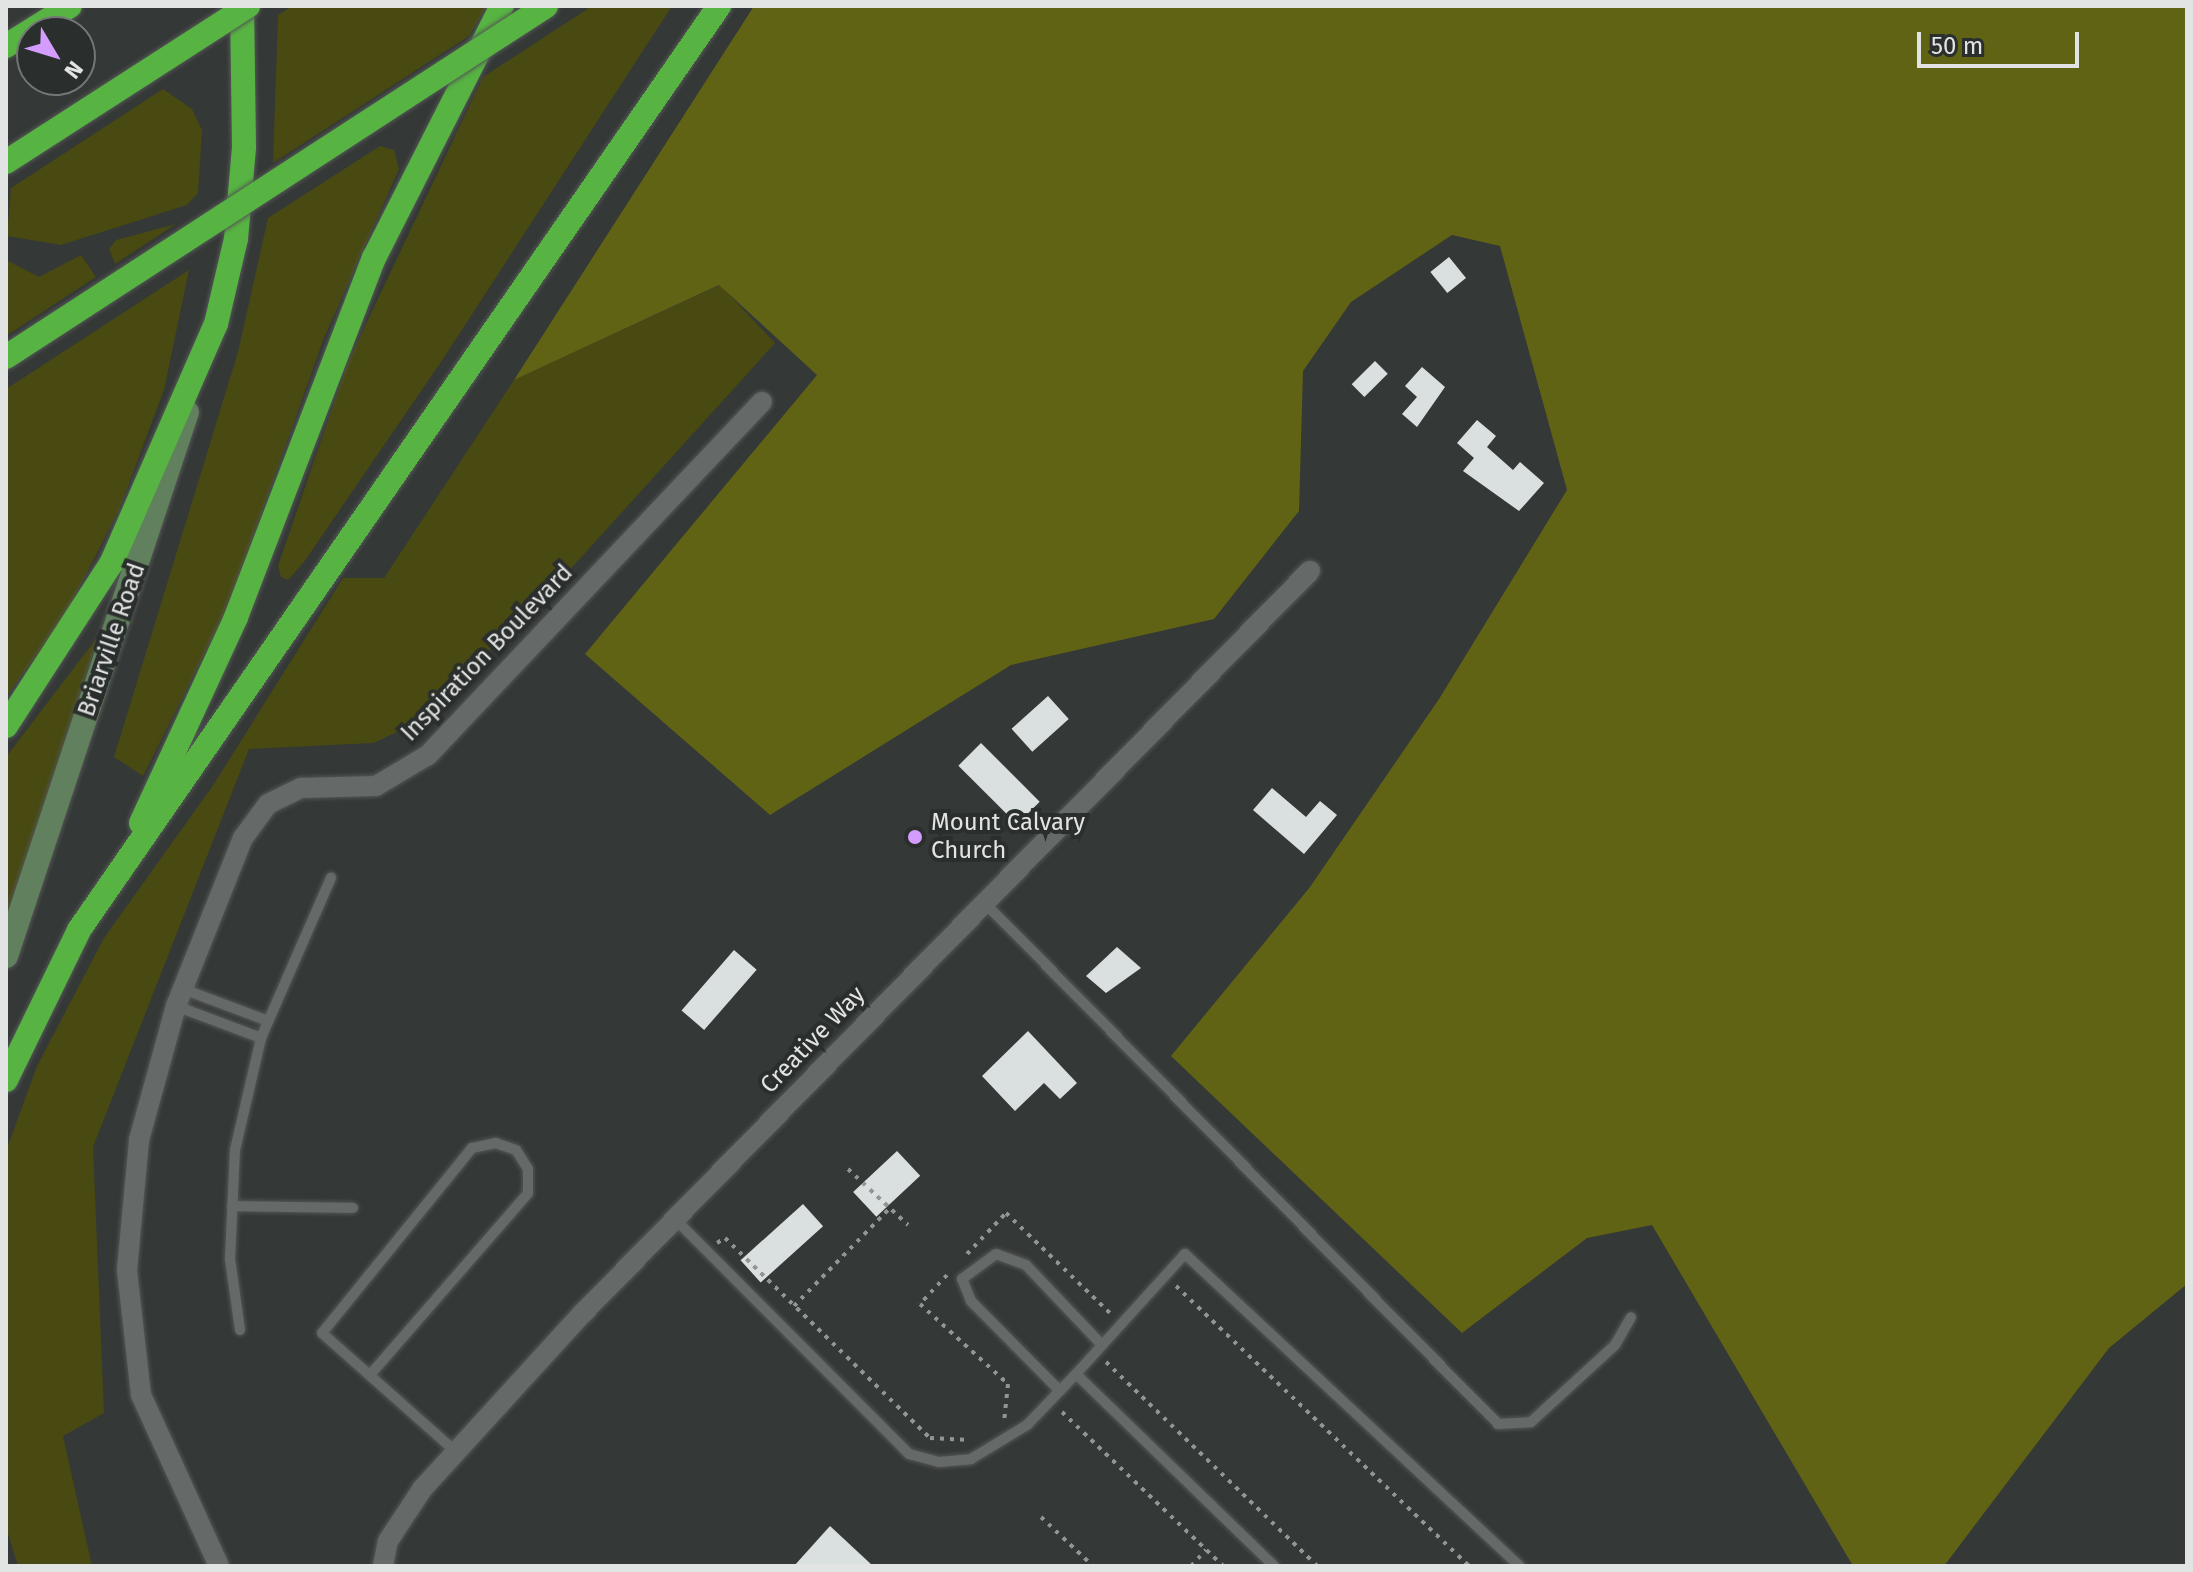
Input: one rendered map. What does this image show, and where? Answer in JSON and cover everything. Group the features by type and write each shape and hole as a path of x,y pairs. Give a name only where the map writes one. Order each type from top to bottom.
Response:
{"highway":[{"path":"6,46 70,6"},
{"path":"6,726 111,564 216,324 236,239 244,147 242,6"},
{"path":"6,162 248,6"},
{"path":"117,877 236,617 374,258 502,6"},
{"path":"6,357 546,6"},
{"path":"6,1080 52,975 117,877 719,6"}],"main road":[{"name":"Briarville Road","path":"6,956 216,324"}],"street":[{"name":"Inspiration Boulevard","path":"219,1566 141,1395 127,1270 139,1140 180,998 243,838 268,804 301,788 376,786 428,755 762,402"},
{"name":"Creative Way","path":"383,1566 388,1541 456,1452 675,1219 1310,571"}],"lane":[{"path":"240,1330 232,1206 235,1150 261,1038 331,878"},
{"path":"984,901 1498,1424 1531,1422 1615,1345 1631,1317"},
{"path":"180,998 268,1021"},
{"path":"180,998 261,1038"},
{"path":"370,1375 528,1193 528,1169 516,1150 496,1143 472,1148 322,1333 456,1452"},
{"path":"232,1206 353,1208"},
{"path":"675,1219 909,1454 939,1462 971,1459 1027,1425 1185,1254 1519,1566"},
{"path":"1060,1391 971,1301 962,1279 996,1254 1026,1265 1102,1345"},
{"path":"1076,1374 1274,1566"}],"path":[{"path":"848,1169 908,1225"},
{"path":"794,1306 890,1208"},
{"path":"963,1258 1006,1213 1110,1313"},
{"path":"706,1237 712,1246 725,1238 930,1438 973,1441 984,1433"},
{"path":"952,1269 920,1304 1008,1384 1006,1418 995,1426"},
{"path":"1176,1286 1469,1566"},
{"path":"1105,1361 1317,1566"},
{"path":"1066,1402 1059,1409 1223,1566"},
{"path":"1041,1517 1093,1566"},
{"path":"1191,1566 1206,1550"}],"shaded area":[{"path":"293,6 487,6 469,36 273,163 278,15"},
{"path":"592,6 672,6 443,359 304,562 288,580 281,577 278,566 348,362 483,77"},
{"path":"754,6 2187,6 2187,1284 2109,1348 1944,1566 1853,1566 1652,1225 1587,1238 1462,1333 1171,1056 1310,887 1439,699 1567,490 1500,246 1452,235 1351,302 1303,371 1299,511 1214,619 1011,665 770,815 585,654 817,375 719,285 514,380"},
{"path":"163,89 192,109 202,130 198,193 187,205 61,245 7,236 11,188"},
{"path":"380,146 394,150 399,169 324,338 228,607 143,776 114,757 238,352 268,218"},
{"path":"176,224 115,264 109,249 116,240"},
{"path":"81,255 96,277 6,336 6,260 39,277"},
{"path":"189,270 164,390 119,510 64,617 6,697 6,389"},
{"path":"720,285 775,343 576,563 417,723 373,743 249,749 93,1147 104,1413 63,1436 92,1566 18,1566 6,1527 6,1151 37,1066 104,938 214,784 343,578 384,578 514,380"},
{"path":"99,635 51,783 6,922 6,757"}],"building":[{"path":"1449,257 1466,278 1447,293 1430,272"},
{"path":"1375,361 1388,374 1364,397 1352,384"},
{"path":"1422,367 1445,387 1417,427 1402,414 1417,397 1405,386"},
{"path":"1477,420 1496,436 1487,447 1513,470 1520,462 1544,483 1519,511 1463,471 1474,458 1457,443"},
{"path":"1048,696 1069,719 1032,752 1012,729"},
{"path":"981,743 1040,802 1017,824 958,766"},
{"path":"1272,788 1306,817 1320,801 1337,815 1304,854 1253,810"},
{"path":"1117,947 1141,968 1106,993 1086,976"},
{"path":"734,950 757,970 704,1030 682,1010"},
{"path":"1028,1031 1077,1083 1060,1099 1044,1083 1015,1111 982,1076"},
{"path":"897,1151 920,1176 876,1217 853,1192"},
{"path":"803,1204 823,1226 761,1283 741,1260"},
{"path":"830,1526 873,1566 794,1566"}],"place":[{"name":"Mount Calvary Church","path":"915,837"}]}
